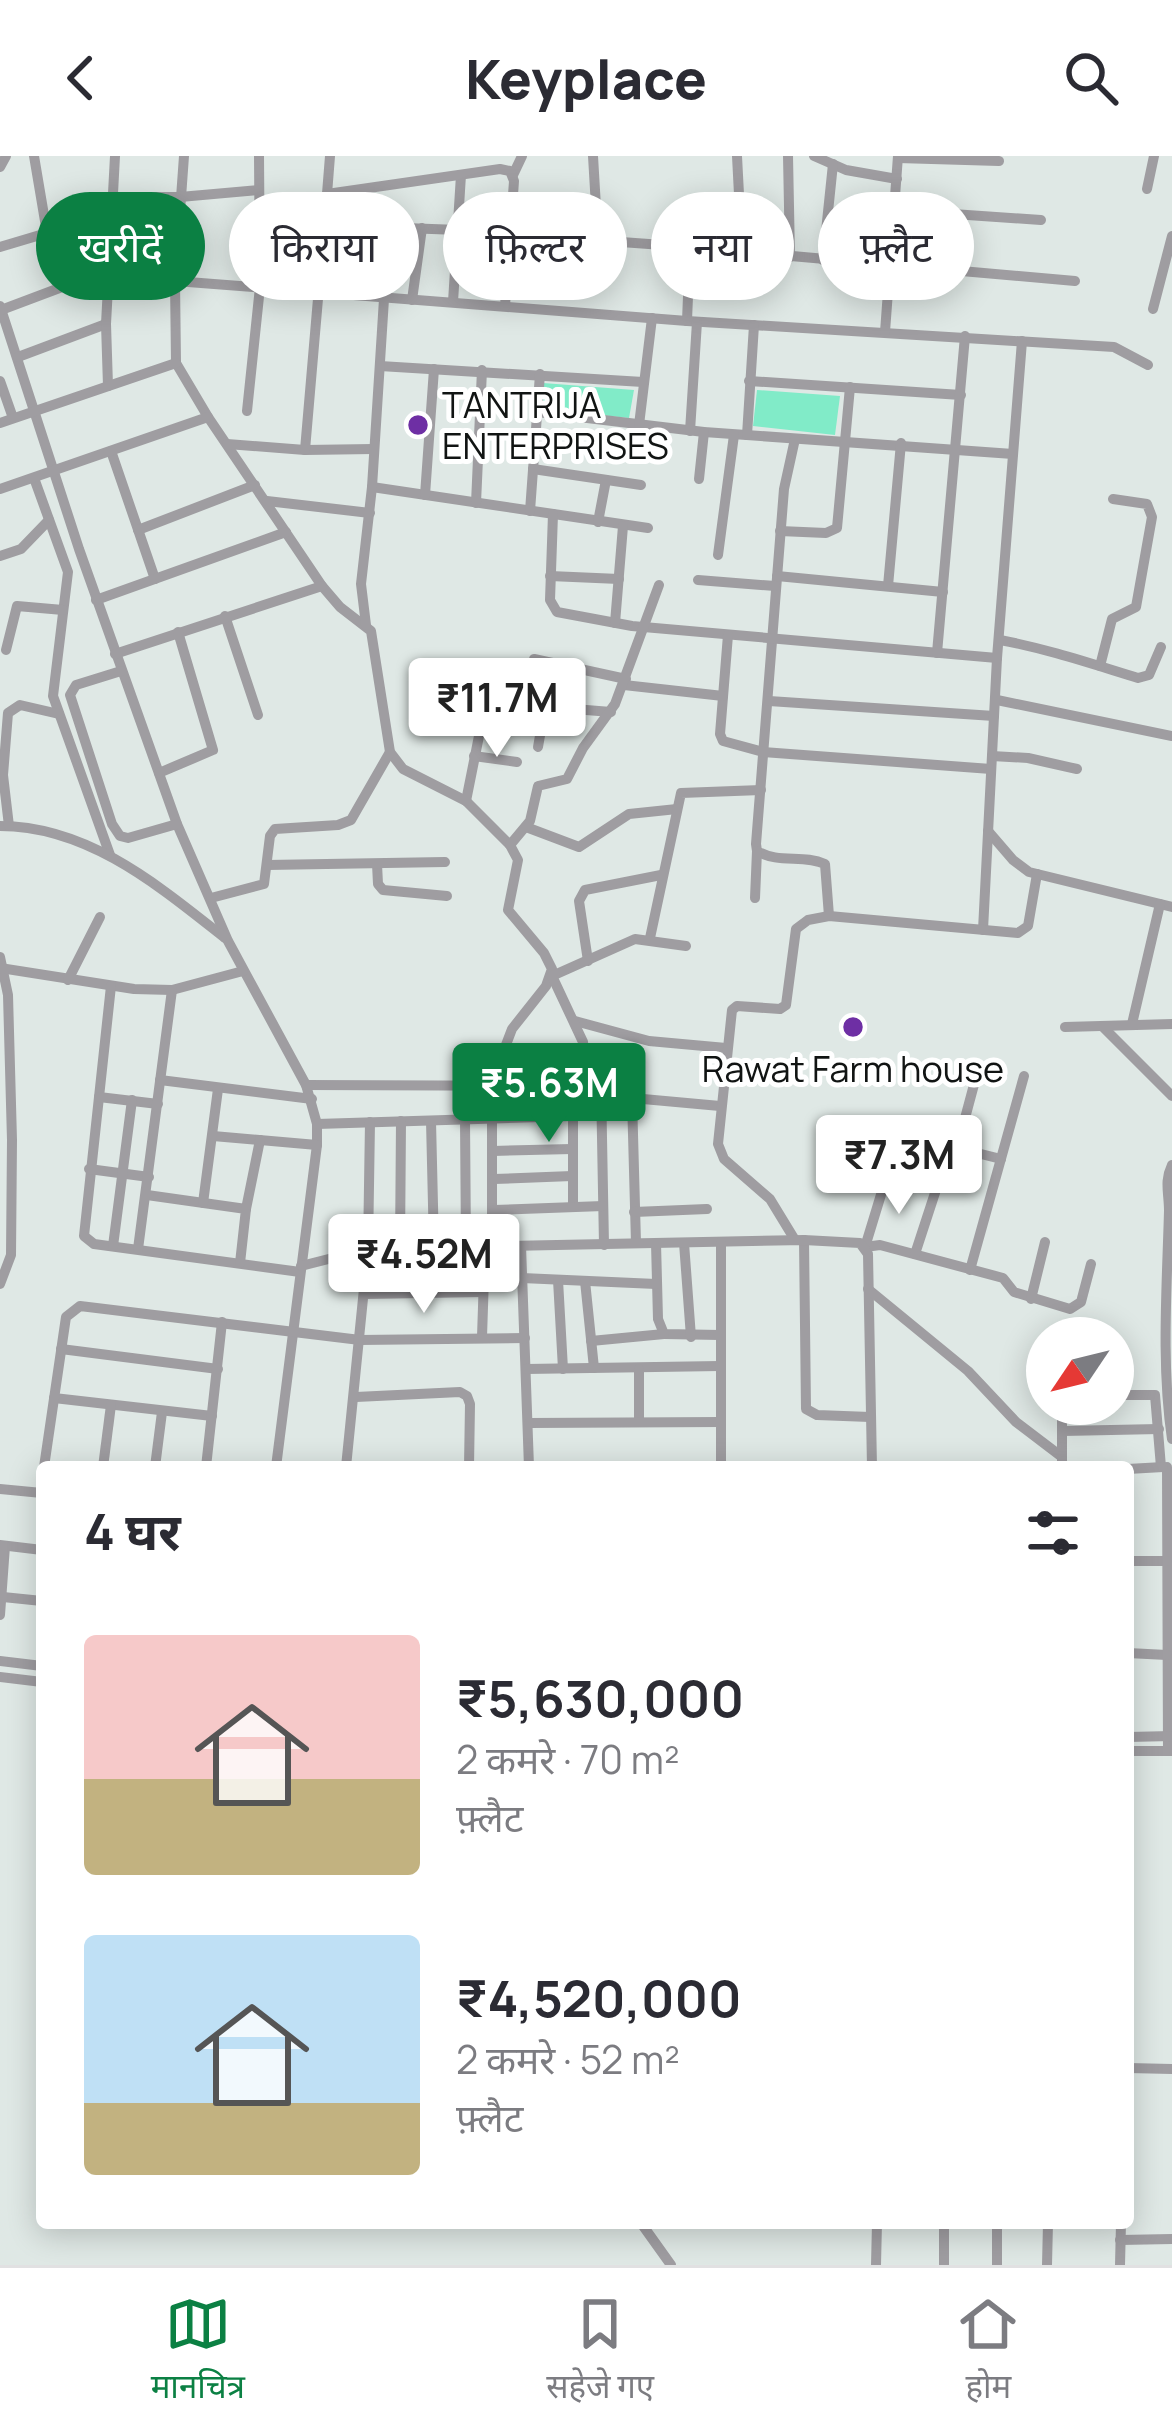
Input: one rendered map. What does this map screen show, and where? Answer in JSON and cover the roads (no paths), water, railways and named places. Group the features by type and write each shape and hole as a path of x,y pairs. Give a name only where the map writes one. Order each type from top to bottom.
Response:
{"street":[{"path":"0,167 6,156"},
{"path":"34,156 40,192"},
{"path":"115,156 116,192"},
{"path":"180,192 184,156"},
{"path":"205,195 260,190 259,156"},
{"path":"327,192 330,156"},
{"path":"512,192 513,175 522,156"},
{"path":"593,156 595,192"},
{"path":"737,156 739,192"},
{"path":"788,156 789,192"},
{"path":"814,156 896,179"},
{"path":"1147,189 1154,156"},
{"path":"896,192 898,157 998,161"},
{"path":"830,192 833,164"},
{"path":"341,192 500,169 513,175"},
{"path":"460,175 460,192"},
{"path":"974,215 1041,220"},
{"path":"419,229 443,230"},
{"path":"419,250 422,229"},
{"path":"0,247 36,236"},
{"path":"1153,309 1172,236"},
{"path":"974,273 1075,281"},
{"path":"19,417 18,357 1,308 36,295"},
{"path":"108,300 108,386"},
{"path":"175,300 176,363 322,586 340,607 366,625"},
{"path":"247,411 259,300"},
{"path":"305,450 317,300"},
{"path":"384,300 362,584 390,752 404,770 466,800 510,845 518,868 508,910 544,953 575,1021 594,1084 604,1245"},
{"path":"412,300 1114,347 1148,365"},
{"path":"505,306 506,300"},
{"path":"691,300 699,479"},
{"path":"885,332 887,300"},
{"path":"639,424 652,318"},
{"path":"18,357 106,324"},
{"path":"718,555 749,381 754,325"},
{"path":"937,653 965,336"},
{"path":"983,930 997,658 1022,341"},
{"path":"19,417 176,363"},
{"path":"380,366 643,382"},
{"path":"425,496 434,369"},
{"path":"476,503 482,370"},
{"path":"530,511 540,374"},
{"path":"0,381 44,475 70,552 52,688 119,836 128,838 177,824"},
{"path":"749,381 961,395"},
{"path":"781,531 826,533 837,528 850,387"},
{"path":"537,412 740,435 1013,454"},
{"path":"0,489 208,417"},
{"path":"755,898 759,807 754,790 769,701 784,489 795,439"},
{"path":"889,586 901,443"},
{"path":"227,444 374,449"},
{"path":"111,451 155,579"},
{"path":"533,469 641,485"},
{"path":"44,475 49,520 97,600 177,824 243,971 312,1099 316,1145 277,1461"},
{"path":"598,522 606,480"},
{"path":"138,530 255,485"},
{"path":"372,488 648,529"},
{"path":"1100,666 1112,619 1136,607 1152,517 1147,504 1113,499"},
{"path":"267,501 370,513"},
{"path":"553,514 550,600 557,612 646,627 997,658"},
{"path":"0,556 21,549 49,520"},
{"path":"615,623 622,526"},
{"path":"97,600 286,532"},
{"path":"550,576 619,579"},
{"path":"698,580 943,592"},
{"path":"510,845 526,827 538,786 567,779 610,712 646,627 658,585"},
{"path":"115,654 322,586"},
{"path":"6,650 16,607 63,610"},
{"path":"226,616 258,715"},
{"path":"159,772 213,750 178,632"},
{"path":"728,635 721,738 763,752 991,762 1024,758 1077,770"},
{"path":"1000,640 1144,678 1161,647"},
{"path":"534,658 625,682 723,696"},
{"path":"110,855 65,712 73,687 121,671"},
{"path":"997,700 1172,736"},
{"path":"769,701 994,716"},
{"path":"65,712 14,707 7,717 2,746 4,826 110,855 228,940"},
{"path":"538,747 549,707 610,712"},
{"path":"466,800 484,711"},
{"path":"211,898 261,887 275,829 351,820 390,752"},
{"path":"474,756 517,762"},
{"path":"650,938 681,794 754,790"},
{"path":"526,827 579,847 623,816 677,809"},
{"path":"988,831 1012,860 1037,874 1166,905 1132,1024"},
{"path":"757,851 776,859 813,859 825,864 829,916"},
{"path":"267,865 445,862"},
{"path":"377,863 383,890 447,896"},
{"path":"870,1417 812,1414 806,1409 800,1240 770,1199 720,1153 717,1135 730,1020 737,1006 780,1009 786,1005 796,929 808,920 829,916 1024,932 1037,874"},
{"path":"588,961 578,902 585,890 661,875"},
{"path":"68,980 100,917"},
{"path":"482,1337 494,1210 494,1085 512,1029 552,976 625,942 650,938 686,946"},
{"path":"0,1284 10,1255 5,1224 2,965 68,980 172,990 243,971"},
{"path":"111,986 84,1236 94,1244 300,1269 368,1249 852,1241 1003,1278 1012,1290 1031,1299 1070,1309 1078,1306 1091,1264"},
{"path":"139,1250 172,990"},
{"path":"575,1021 649,1041 726,1048"},
{"path":"1065,1027 1172,1024"},
{"path":"1102,1026 1172,1096"},
{"path":"957,1148 979,1066"},
{"path":"970,1270 1024,1076"},
{"path":"160,1080 312,1099"},
{"path":"573,1084 573,1207"},
{"path":"306,1085 622,1086 632,1098 636,1244"},
{"path":"203,1203 218,1089"},
{"path":"99,1097 158,1103"},
{"path":"632,1098 720,1106"},
{"path":"113,1246 132,1100"},
{"path":"316,1124 572,1116"},
{"path":"465,1120 466,1246"},
{"path":"400,1248 401,1121"},
{"path":"431,1121 434,1247"},
{"path":"347,1461 368,1249 370,1122"},
{"path":"213,1136 316,1145"},
{"path":"240,1263 260,1140"},
{"path":"915,1254 946,1154 957,1148 1001,1159"},
{"path":"493,1151 572,1149"},
{"path":"1172,1165 1166,1180 1165,1274 1172,1439"},
{"path":"89,1169 149,1177"},
{"path":"872,1461 866,1247 887,1174"},
{"path":"494,1180 572,1176"},
{"path":"147,1196 246,1209"},
{"path":"494,1210 603,1206"},
{"path":"634,1212 707,1209"},
{"path":"721,1242 721,1461"},
{"path":"656,1243 658,1318 664,1334"},
{"path":"684,1243 691,1337"},
{"path":"1031,1299 1046,1243"},
{"path":"521,1246 529,1461"},
{"path":"522,1278 656,1284"},
{"path":"558,1280 563,1369"},
{"path":"585,1281 594,1368"},
{"path":"868,1289 968,1371 1061,1461"},
{"path":"364,1294 483,1292"},
{"path":"45,1461 66,1317 80,1306 360,1340 525,1338"},
{"path":"207,1461 222,1322"},
{"path":"591,1341 664,1334 720,1335"},
{"path":"61,1349 218,1369"},
{"path":"526,1370 720,1366"},
{"path":"639,1370 639,1422"},
{"path":"356,1396 460,1392 470,1404 470,1461"},
{"path":"1134,1395 1155,1395 1167,1467 1170,1736 1170,1751 1134,1751"},
{"path":"54,1398 212,1415"},
{"path":"105,1461 112,1406"},
{"path":"156,1461 162,1412"},
{"path":"529,1423 721,1422"},
{"path":"1062,1461 1063,1425"},
{"path":"1063,1431 1159,1429"},
{"path":"1134,1469 1167,1467"},
{"path":"2,1485 36,1488"},
{"path":"0,1615 2,1546 36,1549"},
{"path":"1134,1561 1167,1561"},
{"path":"3,1597 36,1600"},
{"path":"1134,1653 1167,1654"},
{"path":"0,1661 36,1665"},
{"path":"0,1677 36,1681"},
{"path":"1134,1737 1170,1736"},
{"path":"1134,2068 1172,2069"},
{"path":"646,2229 671,2265"},
{"path":"876,2265 877,2229"},
{"path":"944,2229 944,2265"},
{"path":"997,2229 997,2265"},
{"path":"1047,2265 1048,2229"},
{"path":"1120,2229 1120,2265"},
{"path":"1120,2240 1172,2240"}],"place":[{"name":"TANTRIJA ENTERPRISES","path":"418,425"},
{"name":"Rawat Farm house","path":"853,1027"}]}
